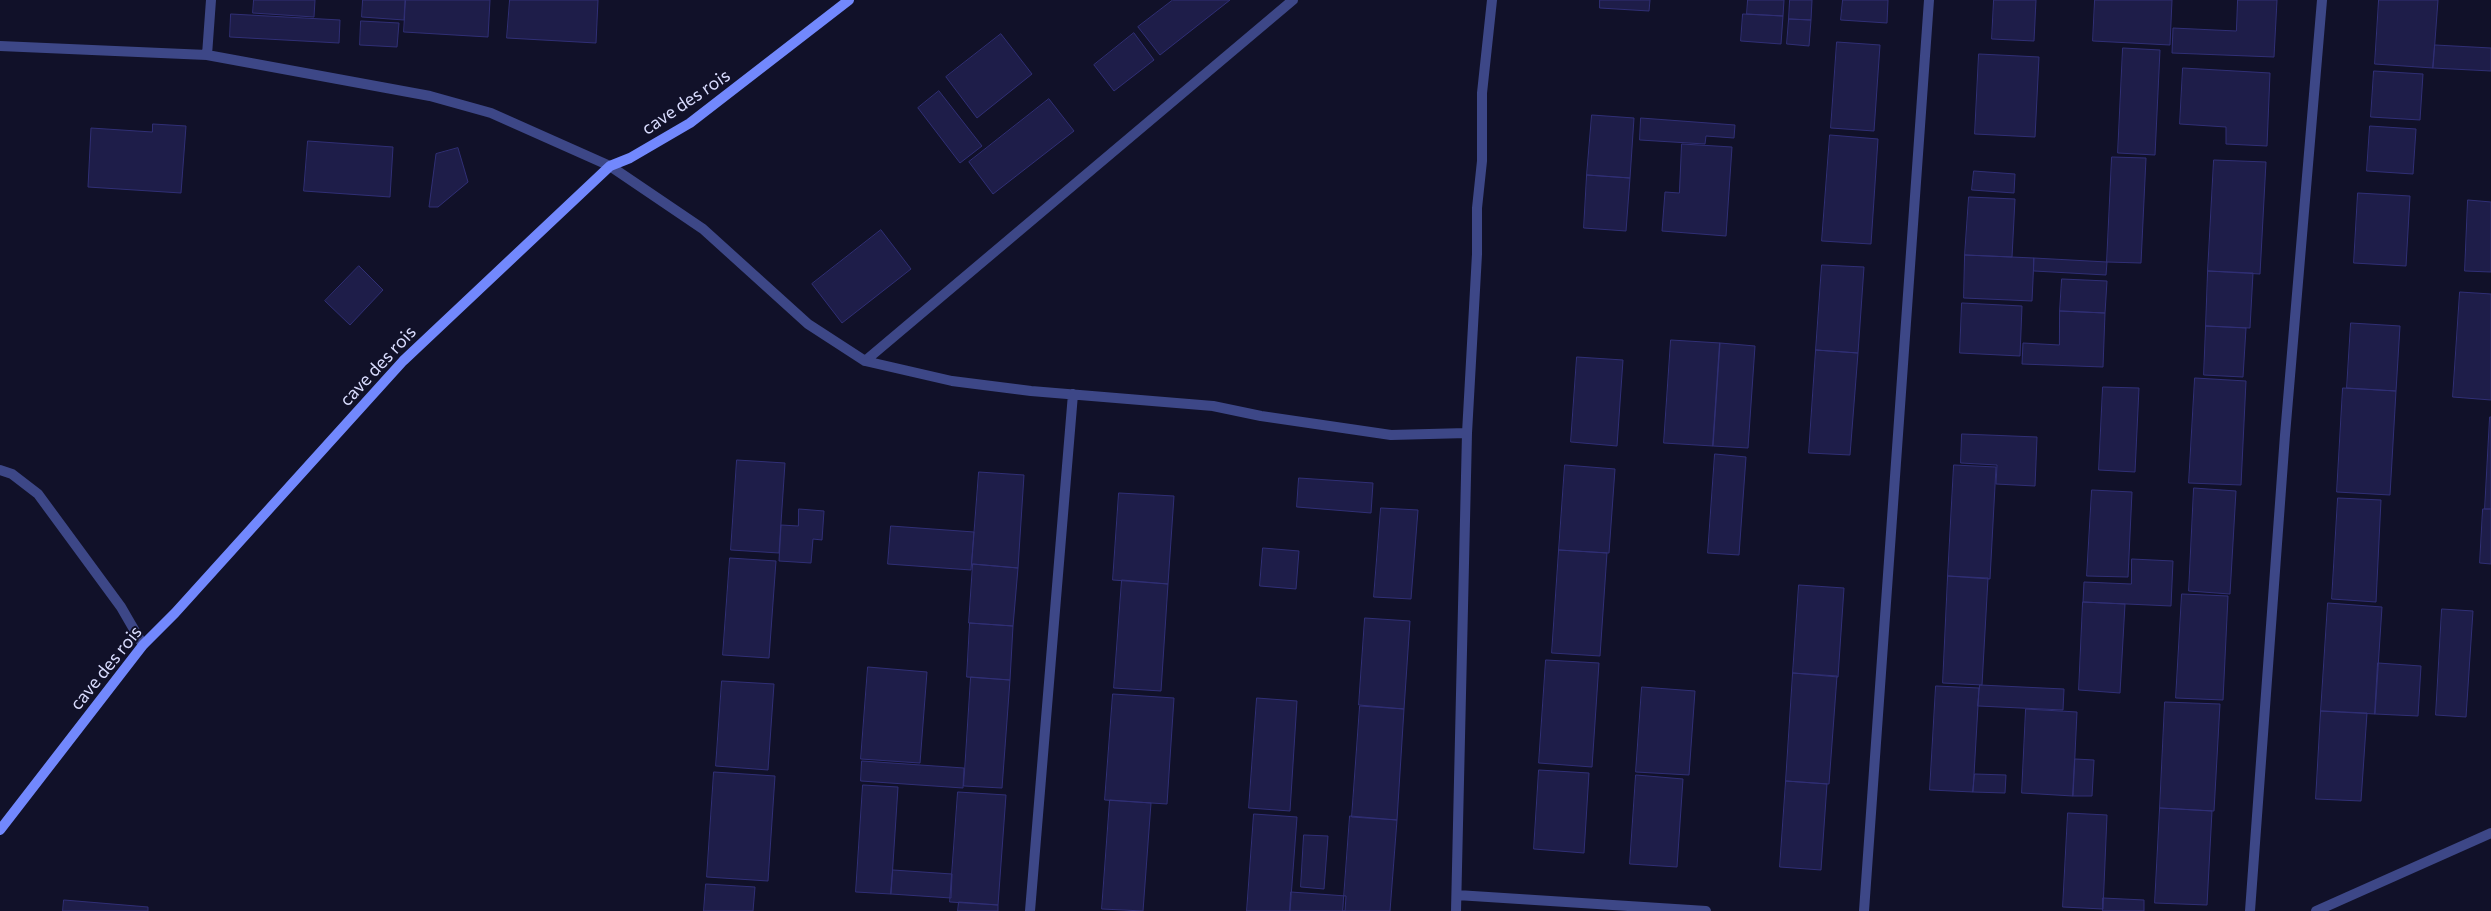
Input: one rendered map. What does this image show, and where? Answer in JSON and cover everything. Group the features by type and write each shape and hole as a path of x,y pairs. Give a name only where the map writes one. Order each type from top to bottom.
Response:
{"street":[{"path":"207,55 211,0"},
{"name":"cave des rois","path":"0,830 143,645 403,361 610,166 630,158 690,123 849,0"},
{"path":"865,361 1292,0"},
{"path":"1456,911 1467,434 1477,254 1476,208 1482,162 1482,92 1492,0"},
{"path":"1864,911 1930,0"},
{"path":"2250,911 2285,436 2322,0"},
{"path":"0,46 207,55 448,101 491,113 610,166 703,229 808,324 865,361 952,381 1213,406 1261,416 1391,435 1467,434"},
{"path":"1030,911 1073,394"},
{"path":"0,470 12,474 38,494 121,608 143,645"},
{"path":"2316,911 2491,833"},
{"path":"1457,895 1706,911"}],"building":[{"path":"254,0 315,0 314,17 253,13"},
{"path":"363,0 405,0 404,20 362,17"},
{"path":"406,0 490,0 488,37 404,32"},
{"path":"510,0 598,0 596,43 507,38"},
{"path":"1173,0 1230,0 1160,55 1138,27"},
{"path":"1600,0 1650,0 1649,11 1600,8"},
{"path":"1748,0 1784,0 1783,16 1747,14"},
{"path":"1790,0 1812,0 1811,20 1789,19"},
{"path":"1843,0 1888,0 1887,23 1841,20"},
{"path":"1994,0 2036,0 2034,41 1992,39"},
{"path":"2095,0 2172,0 2170,45 2093,41"},
{"path":"2238,0 2277,0 2274,57 2172,53 2173,28 2236,31"},
{"path":"2379,0 2438,0 2433,68 2375,64"},
{"path":"231,14 340,20 339,43 230,37"},
{"path":"1743,14 1783,16 1781,44 1741,41"},
{"path":"1789,19 1811,20 1809,46 1787,44"},
{"path":"361,21 399,23 397,47 360,45"},
{"path":"1134,33 1154,60 1114,91 1094,65"},
{"path":"1001,34 1032,74 977,118 946,77"},
{"path":"1837,42 1880,45 1874,131 1831,128"},
{"path":"2435,45 2491,48 2491,71 2433,68"},
{"path":"2123,48 2160,50 2155,155 2118,153"},
{"path":"1979,54 2039,57 2035,137 1975,134"},
{"path":"2183,68 2270,73 2267,146 2226,144 2226,127 2180,124"},
{"path":"2374,71 2423,74 2420,120 2371,117"},
{"path":"939,91 982,146 960,163 918,108"},
{"path":"1049,99 1074,131 993,194 969,162"},
{"path":"1592,115 1634,118 1630,178 1587,175"},
{"path":"1641,118 1735,125 1734,138 1706,136 1705,144 1640,140"},
{"path":"153,124 186,126 181,193 88,187 91,128 152,132"},
{"path":"2370,126 2416,129 2413,174 2367,171"},
{"path":"1830,135 1878,139 1871,244 1822,241"},
{"path":"308,141 393,147 390,197 304,191"},
{"path":"1682,144 1732,147 1726,236 1662,231 1665,192 1679,193"},
{"path":"458,148 468,182 438,207 429,207 436,154"},
{"path":"2112,157 2146,158 2141,263 2107,262"},
{"path":"2214,160 2266,162 2260,274 2208,271"},
{"path":"1974,171 2015,174 2014,193 1972,190"},
{"path":"1587,175 1630,178 1626,231 1584,228"},
{"path":"2358,193 2410,196 2406,266 2354,263"},
{"path":"1969,197 2015,199 2012,257 1965,255"},
{"path":"2468,200 2491,202 2491,272 2465,271"},
{"path":"881,230 911,269 842,323 812,284"},
{"path":"1965,255 2034,258 2032,301 1964,298"},
{"path":"2034,258 2107,262 2106,275 2034,271"},
{"path":"1822,265 1864,267 1858,353 1816,350"},
{"path":"359,266 383,290 350,325 325,301"},
{"path":"2208,271 2253,273 2250,328 2206,326"},
{"path":"2062,279 2107,281 2105,313 2060,311"},
{"path":"2460,292 2491,294 2491,400 2453,397"},
{"path":"1962,303 2022,306 2020,356 1960,353"},
{"path":"2060,311 2105,313 2103,367 2022,364 2023,343 2059,345"},
{"path":"2351,323 2400,326 2396,391 2347,388"},
{"path":"2206,326 2246,328 2243,377 2204,375"},
{"path":"1671,340 1720,343 1713,446 1664,443"},
{"path":"1720,343 1755,346 1748,448 1713,446"},
{"path":"1816,350 1858,353 1850,455 1809,453"},
{"path":"1577,357 1623,360 1617,446 1571,442"},
{"path":"2195,378 2246,381 2241,485 2189,483"},
{"path":"2103,387 2139,388 2135,472 2099,470"},
{"path":"2343,388 2396,391 2390,495 2337,492"},
{"path":"2490,417 2491,509 2485,509"},
{"path":"1962,434 2037,437 2035,486 1996,484 1997,465 1961,463"},
{"path":"1715,454 1746,457 1739,555 1708,553"},
{"path":"737,460 785,463 779,553 731,550"},
{"path":"1565,465 1615,469 1609,553 1559,550"},
{"path":"1954,465 1996,467 1990,579 1948,576"},
{"path":"979,472 1024,475 1018,568 972,564"},
{"path":"1299,478 1373,483 1371,513 1297,507"},
{"path":"2194,488 2236,491 2230,594 2189,591"},
{"path":"2092,490 2132,492 2128,577 2087,576"},
{"path":"1119,493 1174,496 1168,584 1113,580"},
{"path":"2338,498 2381,500 2376,602 2332,599"},
{"path":"1381,508 1418,510 1411,599 1374,597"},
{"path":"799,509 824,511 822,540 813,539 811,563 779,561 781,525 798,526"},
{"path":"2483,509 2491,509 2491,564 2480,563"},
{"path":"891,526 974,532 971,570 888,564"},
{"path":"1263,548 1299,551 1296,589 1260,586"},
{"path":"1559,550 1607,553 1600,656 1552,653"},
{"path":"730,558 776,561 769,658 723,655"},
{"path":"2132,559 2173,561 2171,606 2083,602 2084,582 2131,584"},
{"path":"973,564 1018,568 1013,626 969,623"},
{"path":"1948,576 1988,578 1982,685 1943,683"},
{"path":"1122,580 1168,584 1161,691 1114,688"},
{"path":"1799,585 1844,588 1838,677 1793,673"},
{"path":"2182,594 2228,596 2223,700 2176,698"},
{"path":"2083,602 2125,604 2120,693 2079,690"},
{"path":"2328,603 2382,607 2375,714 2321,711"},
{"path":"2442,609 2473,611 2466,717 2436,715"},
{"path":"1365,618 1410,621 1404,709 1359,705"},
{"path":"970,623 1013,626 1010,680 967,677"},
{"path":"1546,660 1599,663 1592,767 1539,763"},
{"path":"2378,663 2421,666 2418,716 2375,714"},
{"path":"868,667 927,672 920,763 861,759"},
{"path":"1793,673 1837,676 1829,784 1786,781"},
{"path":"971,677 1010,680 1002,788 964,786"},
{"path":"722,681 774,684 768,770 716,766"},
{"path":"1980,685 2064,689 2063,710 1978,706"},
{"path":"1936,686 1979,688 1973,792 1930,790"},
{"path":"1642,687 1695,691 1689,775 1636,772"},
{"path":"1113,694 1174,698 1167,804 1105,800"},
{"path":"1257,698 1297,701 1290,811 1249,808"},
{"path":"2165,702 2220,704 2214,811 2160,808"},
{"path":"1360,706 1404,709 1397,820 1352,817"},
{"path":"2026,709 2077,712 2073,796 2022,793"},
{"path":"2321,711 2367,713 2361,801 2316,799"},
{"path":"2075,759 2094,760 2092,796 2073,796"},
{"path":"862,761 964,768 963,788 861,781"},
{"path":"1539,770 1589,773 1584,853 1534,849"},
{"path":"714,772 775,776 768,881 707,877"},
{"path":"1975,774 2006,775 2005,793 1973,792"},
{"path":"1636,775 1683,779 1677,867 1630,864"},
{"path":"1786,781 1827,784 1821,870 1780,867"},
{"path":"863,785 898,787 891,894 856,892"},
{"path":"958,792 1006,795 998,905 950,902"},
{"path":"1110,800 1151,803 1143,911 1102,909"},
{"path":"2160,808 2212,811 2207,905 2155,903"},
{"path":"2068,813 2107,815 2103,909 2063,907"},
{"path":"1254,814 1297,817 1290,911 1247,911"},
{"path":"1350,816 1397,820 1390,911 1343,911"},
{"path":"1304,835 1328,836 1324,889 1301,887"},
{"path":"893,870 952,874 951,898 891,894"},
{"path":"706,884 755,887 753,911 704,911"},
{"path":"1291,892 1346,896 1345,911 1290,911"},
{"path":"2103,898 2144,900 2144,911 2103,911"},
{"path":"64,900 148,907 148,911 63,911"},
{"path":"959,902 998,905 998,911 958,911"}]}
